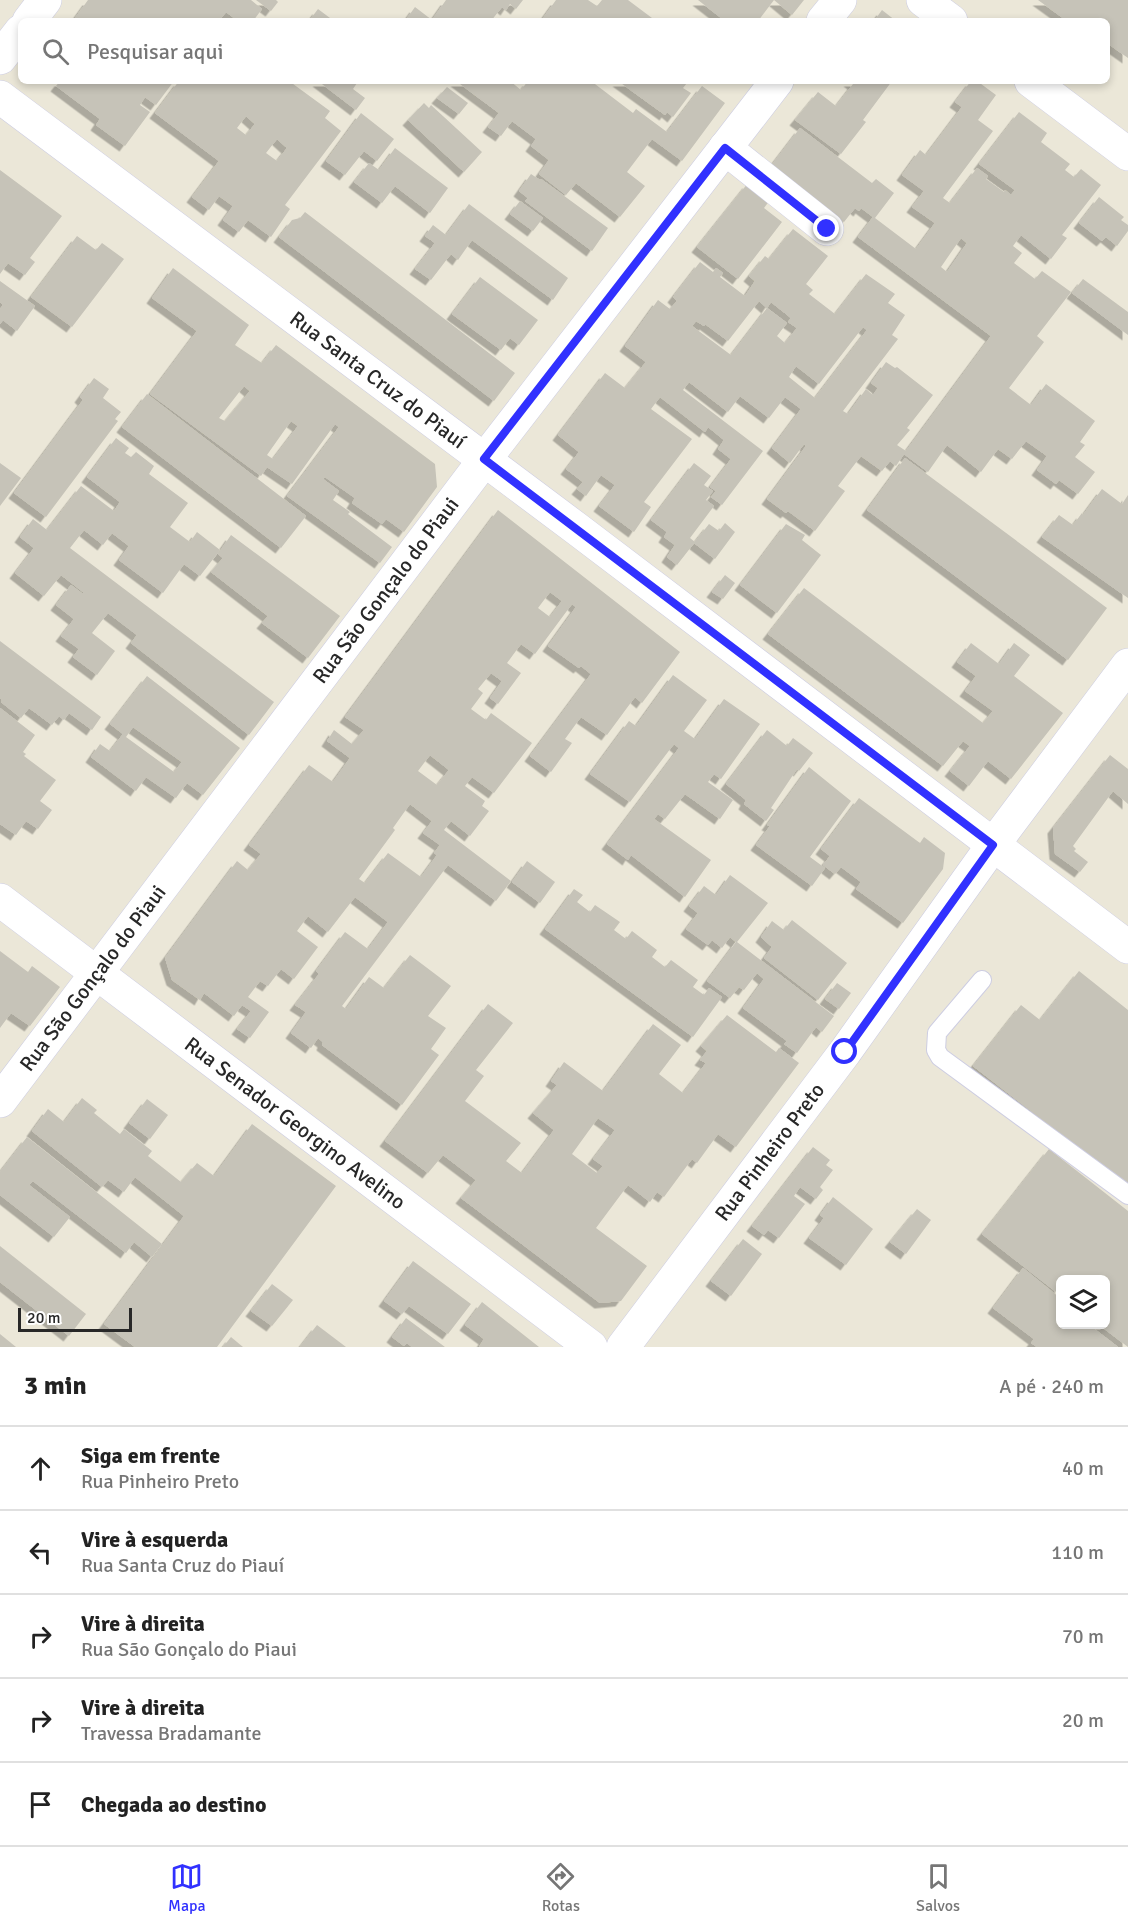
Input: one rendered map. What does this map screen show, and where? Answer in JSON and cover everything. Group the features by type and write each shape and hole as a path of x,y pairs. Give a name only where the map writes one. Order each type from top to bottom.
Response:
{"street":[{"path":"30,18 45,0"},
{"path":"826,18 840,0"},
{"path":"923,0 947,18"},
{"path":"0,58 18,35"},
{"name":"Rua São Gonçalo do Piaui","path":"0,1101 484,459 775,84"},
{"path":"1035,84 1128,154"},
{"name":"Rua Santa Cruz do Piauí","path":"0,97 484,459 1128,947"},
{"path":"725,148 827,229"},
{"name":"Rua Pinheiro Preto","path":"623,1347 845,1052 993,845 1128,665"},
{"name":"Rua Senador Georgino Avelino","path":"0,900 591,1347"}],"lane":[{"path":"982,980 937,1033 936,1050 940,1057 1128,1195"}],"building":[{"path":"88,0 251,0 262,9 255,18 234,18 226,12 221,18 75,18"},
{"path":"256,0 276,0 278,2 271,11"},
{"path":"446,0 523,0 516,9 510,4 506,10 502,7 493,18 433,18"},
{"path":"556,0 588,0 597,6 602,0 628,0 652,18 543,18"},
{"path":"698,0 774,0 760,18 721,18"},
{"path":"774,0 804,0 792,15"},
{"path":"1038,0 1128,0 1128,58 1110,45 1110,18 1063,18"},
{"path":"415,7 429,18 407,18"},
{"path":"318,9 330,18 311,18"},
{"path":"882,10 892,18 876,18"},
{"path":"58,84 172,84 156,105 145,97 140,105 150,112 125,146 96,125 100,119 56,86"},
{"path":"177,84 293,84 330,111 325,118 341,131 285,205 290,209 271,237 248,220 239,232 223,220 233,206 219,196 209,210 192,197 219,161 155,113","holes":["246,116 255,124 246,135 237,128","277,139 287,148 277,161 266,153"]},
{"path":"322,84 356,84 353,89 365,98 356,110"},
{"path":"460,84 514,84 521,90 526,84 595,84 633,113 636,109 667,132 702,86 725,103 682,161 652,139 627,172 645,186 620,217 576,183 566,195 539,174 549,160 531,146 536,139 512,121 501,136 488,127 499,113"},
{"path":"622,84 686,84 683,88 691,93 673,117 667,112 665,115"},
{"path":"853,84 890,84 863,120 866,122 841,154 795,120 818,92 836,106"},
{"path":"969,84 981,84 996,95 978,120 993,131 943,198 950,203 977,168 988,176 986,179 1004,192 1005,190 1011,195 1015,190 979,164 1019,112 1047,133 1041,142 1070,164 1065,170 1074,177 1081,169 1101,185 1062,235 1067,238 1051,259 1021,235 1013,246 1022,253 1014,263 1035,279 1042,271 1071,292 1037,336 1044,342 1009,388 1031,405 1046,384 1095,421 1080,442 1085,445 1075,457 1095,472 1078,494 1059,480 1056,484 1037,470 1047,456 1026,441 1012,459 998,449 981,472 947,445 928,472 904,454 896,466 890,461 882,471 861,456 838,486 845,491 815,531 767,499 806,446 804,444 790,463 772,448 801,409 785,397 769,418 740,396 728,412 689,382 683,390 763,451 722,505 711,497 716,491 710,487 731,459 718,449 724,440 708,427 705,432 660,397 651,409 692,439 644,502 651,507 634,532 599,506 615,485 601,475 586,496 577,489 583,482 566,469 579,452 558,435 605,373 625,388 646,362 625,346 658,300 670,309 677,301 673,297 700,262 713,272 716,268 723,273 720,277 745,296 755,281 749,276 765,256 769,259 793,229 828,256 806,284 813,290 809,294 835,314 866,274 895,294 888,303 905,315 892,335 898,339 843,411 848,414 866,389 873,395 878,388 871,383 886,362 897,367 933,395 907,428 910,430 897,445 906,451 991,336 858,237 873,217 861,208 859,211 855,208 844,222 771,166 800,128 872,183 876,179 894,193 875,218 916,249 935,223 912,207 924,191 902,175 920,150 926,155 962,107 955,102","holes":["961,238 967,243 947,272 941,267","759,301 767,308 731,355 692,326 696,321 704,326 705,324 728,341","771,302 791,318 788,322 797,328 785,343 777,336 787,323 767,308","863,327 867,330 815,398 789,377 796,366 819,384"]},
{"path":"447,87 468,103 459,114 437,98"},
{"path":"424,103 429,108 431,105 482,152 464,172 408,120"},
{"path":"361,113 394,139 377,161 364,151 345,175 326,161"},
{"path":"395,148 448,188 430,213 395,186 382,203 354,182 369,163 379,170"},
{"path":"0,170 62,216 30,258 35,262 25,275 8,263 0,274"},
{"path":"531,174 608,228 592,251 525,201 528,198 519,191"},
{"path":"748,183 770,200 764,208 782,222 738,279 697,247"},
{"path":"1099,197 1124,217 1121,220 1128,225 1128,231 1117,246 1106,237 1102,241 1079,223"},
{"path":"520,201 543,218 533,231 510,214"},
{"path":"469,204 568,278 553,300 472,240 458,260 451,254 431,280 415,269 435,243 425,236 433,225 446,235"},
{"path":"305,212 515,373 494,401 279,237 292,220 300,218"},
{"path":"77,236 96,250 102,243 124,259 72,327 31,297"},
{"path":"173,268 249,325 235,345 262,363 276,345 435,464 437,487 404,532 386,519 382,524 352,503 355,498 325,477 323,479 339,491 333,500 392,547 380,563 287,496 339,427 335,424 292,484 267,467 261,476 150,394 197,331 152,298","holes":["244,386 250,391 225,421 219,418","291,421 298,426 273,459 267,455"]},
{"path":"480,277 538,320 519,345 510,338 501,350 452,314"},
{"path":"1083,279 1128,312 1128,335 1072,293"},
{"path":"0,281 35,306 17,331 3,320 0,324 0,309 3,305 0,302"},
{"path":"94,378 109,389 103,398 121,412 115,419 118,421 46,517 14,493 83,400 80,397"},
{"path":"147,394 306,516 281,548 122,427"},
{"path":"116,438 129,448 125,453 131,457 136,452 154,466 149,474 188,503 170,527 190,542 197,532 220,550 200,576 184,564 163,593 119,560 129,546 112,533 103,545 84,530 70,548 274,702 249,735 131,643 137,635 108,613 92,633 115,651 97,675 73,657 79,649 61,636 74,619 56,605 71,585 83,594 83,592 61,575 44,596 15,573 34,548 20,537 33,519 47,530 81,486 114,511 120,502 87,477"},
{"path":"905,458 1107,608 1068,660 867,510"},
{"path":"0,463 21,478 0,506"},
{"path":"694,463 711,476 704,485 713,491 706,500 714,506 690,538 695,542 677,565 667,557 675,545 664,537 667,532 651,520"},
{"path":"1102,489 1122,504 1128,495 1128,598 1042,537 1059,515 1073,525"},
{"path":"498,510 680,652 642,703 635,697 607,735 581,717 565,739 572,743 551,772 530,756 591,674 548,646 576,607 572,604 535,654 521,644 507,663 521,673 498,704 490,698 502,681 491,673 478,689 483,693 471,709 486,720 491,713 532,743 494,793 472,777 465,786 485,801 482,806 489,811 470,836 451,821 444,830 511,881 496,901 448,865 342,1006 346,1009 369,977 384,988 410,955 451,986 428,1016 446,1028 431,1049 439,1055 402,1105 322,1045 323,1042 318,1038 311,1048 291,1033 306,1012 295,1005 319,974 316,971 345,932 368,949 388,922 355,897 328,932 308,916 297,931 318,947 294,979 281,969 268,986 260,981 248,997 269,1012 250,1038 237,1029 251,1011 242,1005 234,1016 204,993 200,1000 172,980 165,958 237,861 248,870 261,854 249,845 309,765 333,782 350,758 327,741 334,730 352,744 364,730 345,717","holes":["550,592 562,601 550,617 538,608","430,755 449,770 437,785 418,771","410,804 432,821 423,833 440,845 434,853 437,855 421,877 388,853 365,883 359,879 395,830 393,828"]},
{"path":"725,523 735,532 715,559 694,543 709,524 719,531"},
{"path":"786,524 805,535 802,540 821,555 777,613 740,585"},
{"path":"231,535 340,616 308,658 262,623 268,616 211,572 223,558 218,554"},
{"path":"725,575 735,583 723,599 712,592"},
{"path":"804,588 983,723 993,711 965,691 976,676 957,662 971,643 999,664 1014,643 1030,655 1014,676 1063,713 1011,779 988,761 969,786 950,771 970,746 963,741 943,766 768,634"},
{"path":"0,641 101,717 92,730 69,713 64,720 59,716 52,725 29,708 21,718 1,702"},
{"path":"673,675 707,700 684,731 695,739 724,699 760,724 721,779 714,774 708,782 733,800 720,819 685,794 665,819 658,814 654,819 711,860 685,897 631,855 628,860 607,844 679,748 674,744 630,802 590,774 629,721 636,726"},
{"path":"147,676 240,748 203,795 187,783 176,798 146,777 136,791 91,757 100,744 110,751 123,734 110,724","holes":["133,727 182,762 174,772 126,737"]},
{"path":"0,708 35,735 23,752 26,754 24,756 56,780 40,801 52,810 38,829 26,821 16,835 0,824"},
{"path":"767,730 787,746 793,738 813,753 799,771 797,769 771,808 774,810 766,821 744,804 746,800 726,784"},
{"path":"1110,755 1128,769 1128,804 1113,791 1073,846 1076,849 1074,851 1088,862 1080,872 1055,854 1053,828"},
{"path":"809,767 851,801 810,857 825,868 812,886 756,845 770,826 767,825"},
{"path":"859,798 920,843 924,837 945,853 943,869 903,923 856,889 861,882 841,867 835,874 823,865 830,856 821,849"},
{"path":"527,861 555,882 540,903 512,882"},
{"path":"730,875 768,903 737,942 834,1016 822,1032 816,1027 797,1053 784,1044 787,1041 743,1008 764,979 757,973 744,990 739,987 730,998 707,981 736,942 730,937 722,948 712,940 708,945 686,929 698,913 689,906 704,886 716,895"},
{"path":"574,889 583,895 577,902 590,912 595,905 620,922 614,930 626,939 632,931 657,950 652,957 665,967 671,960 698,980 693,987 704,995 709,988 722,997 693,1037 545,929"},
{"path":"792,920 847,963 818,1000 764,958 772,947 761,937 772,921 784,930"},
{"path":"0,951 28,972 32,966 60,987 30,1026 11,1013 0,1028"},
{"path":"1079,971 1128,1010 1128,1186 973,1066 1021,1005 1040,1020"},
{"path":"837,983 851,993 839,1009 825,999"},
{"path":"488,1004 513,1023 476,1070 484,1076 465,1101 521,1143 506,1161 522,1173 554,1130 533,1113 557,1085 551,1081 564,1062 603,1091 653,1024 681,1045 659,1074 683,1093 706,1063 700,1060 707,1051 701,1046 727,1015 776,1052 779,1048 799,1063 736,1147 718,1134 697,1163 692,1159 664,1197 657,1192 650,1202 628,1185 596,1228 647,1266 621,1301 600,1303 461,1198 476,1180 443,1155 428,1173 385,1141","holes":["598,1118 615,1130 593,1159 603,1166 597,1173 572,1154"]},
{"path":"82,1098 97,1110 94,1113 120,1134 124,1129 152,1151 148,1156 181,1182 197,1163 214,1176 252,1124 336,1186 217,1347 135,1347 104,1324 184,1216 135,1177 124,1192 108,1180 102,1187 32,1131 48,1109 64,1122"},
{"path":"147,1099 168,1115 150,1139 129,1123"},
{"path":"27,1137 162,1244 152,1257 134,1242 126,1253 33,1181 29,1185 70,1217 54,1237 0,1195 0,1172"},
{"path":"813,1147 830,1160 826,1165 833,1170 820,1187 823,1190 816,1199 800,1187 794,1196 805,1204 779,1238 768,1230 764,1235 752,1226"},
{"path":"1049,1149 1128,1211 1128,1347 1105,1329 1110,1329 1110,1275 1056,1275 1056,1292 982,1234"},
{"path":"833,1197 873,1229 846,1265 809,1238 824,1218 820,1215"},
{"path":"917,1209 931,1220 906,1254 890,1242"},
{"path":"743,1239 762,1254 731,1296 711,1281"},
{"path":"0,1246 86,1314 69,1336 0,1282"},
{"path":"413,1261 471,1304 448,1334 409,1306 402,1314 384,1301"},
{"path":"1023,1268 1056,1295 1056,1329 1095,1329 1118,1347 1037,1347 1031,1343 1034,1339 993,1308"},
{"path":"272,1284 293,1300 272,1326 251,1311"},
{"path":"482,1302 539,1347 479,1347 484,1339 465,1325"},
{"path":"406,1318 445,1347 412,1347 407,1343 404,1346 392,1337"},
{"path":"317,1325 346,1347 300,1347"},
{"path":"0,1334 16,1347 0,1347"},
{"path":"231,1337 243,1347 223,1347"}],"route":[{"path":"827,229 725,148 484,459 993,845 845,1052"}]}
